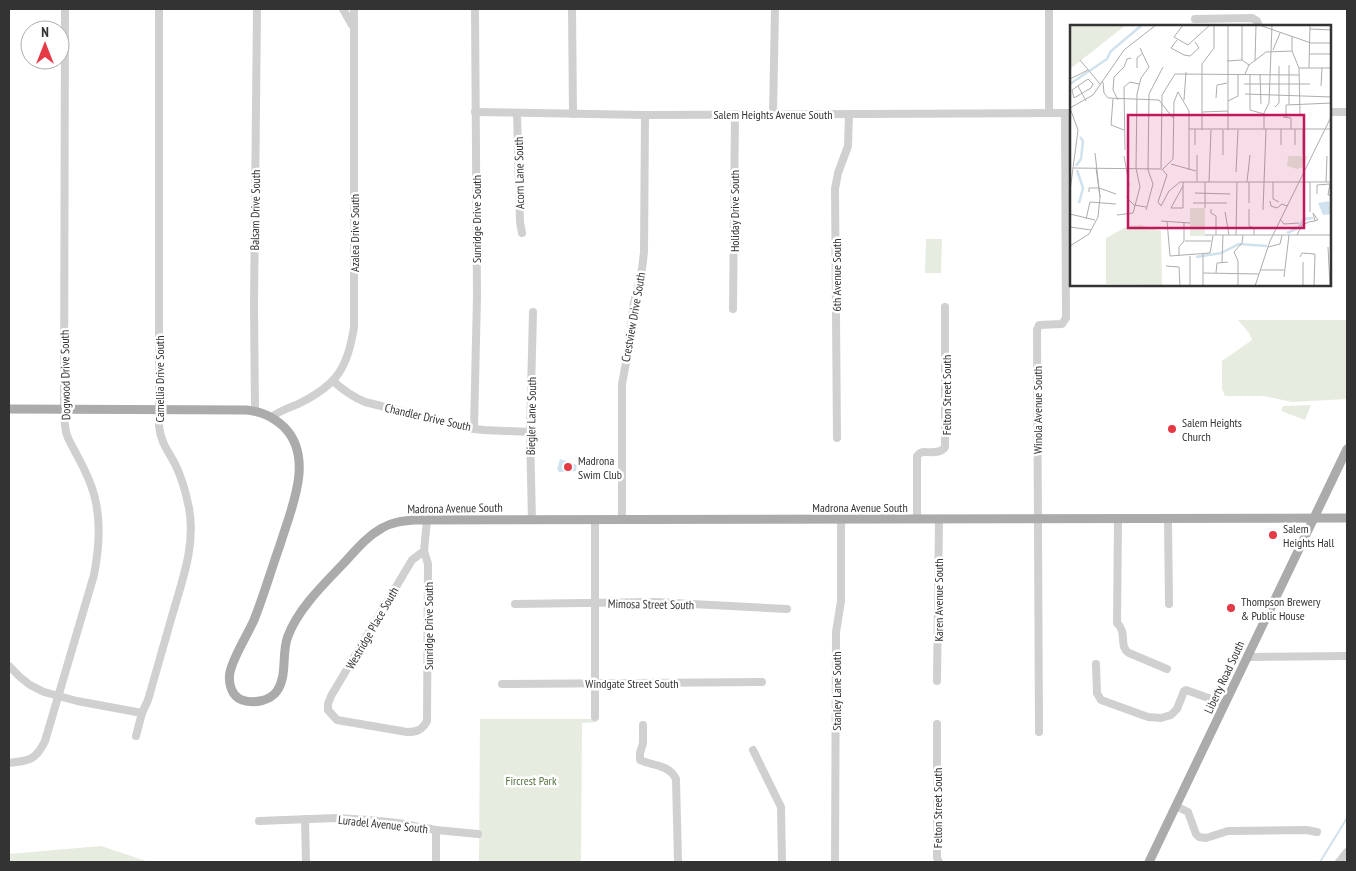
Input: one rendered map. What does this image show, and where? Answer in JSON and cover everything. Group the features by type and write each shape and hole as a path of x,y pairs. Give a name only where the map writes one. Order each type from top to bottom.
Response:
{"main road":[{"name":"Madrona Avenue South","path":"9,409 254,411 272,417 285,428 295,443 300,464 299,474 290,512 254,621 230,671 230,684 234,694 238,698 248,701 260,701 272,696 276,692 282,677 288,634 320,588 368,538 381,528 399,522 427,520 1347,518"},
{"name":"Liberty Road South","path":"1149,862 1347,449"}],"street":[{"name":"Dogwood Drive South","path":"9,763 25,762 32,759 45,741 98,556 98,516 93,492 68,438 64,409 66,9"},
{"name":"Camellia Drive South","path":"136,736 185,572 191,534 184,489 175,465 163,444 158,410 159,9"},
{"name":"Balsam Drive South","path":"254,411 257,9"},
{"path":"343,9 353,26"},
{"name":"Azalea Drive South","path":"272,417 278,412 313,396 334,381 350,352 354,327 354,9"},
{"name":"Sunridge Drive South","path":"474,429 476,296 475,9"},
{"path":"572,9 573,114"},
{"path":"773,114 775,9"},
{"path":"1048,9 1049,113"},
{"path":"1221,9 1221,18"},
{"path":"1195,19 1252,18 1258,24"},
{"name":"Salem Heights Avenue South","path":"475,112 573,114 1068,112"},
{"name":"Winola Avenue South","path":"1039,732 1037,330 1040,325 1062,324 1066,318 1068,112"},
{"path":"1331,112 1347,112"},
{"name":"Acorn Lane South","path":"517,113 520,222 522,233"},
{"name":"Crestview Drive South","path":"622,520 622,384 630,341 633,307 644,252 645,114"},
{"name":"Holiday Drive South","path":"733,309 735,114"},
{"name":"6th Avenue South","path":"837,438 835,189 838,173 848,146 849,114"},
{"name":"Felton Street South","path":"917,519 917,456 920,452 941,452 946,448 945,307"},
{"name":"Biegler Lane South","path":"532,312 530,432 532,520"},
{"name":"Chandler Drive South","path":"334,381 354,398 365,402 474,429 530,432"},
{"name":"Karen Avenue South","path":"937,681 938,519"},
{"path":"1118,519 1116,623 1123,632 1123,646 1129,653 1167,669"},
{"path":"1168,519 1168,604"},
{"name":"Sunridge Drive South","path":"420,730 427,721 428,564 424,551 427,520"},
{"path":"595,520 595,717"},
{"name":"Stanley Lane South","path":"835,862 836,632 841,601 841,520"},
{"name":"Westridge Place South","path":"420,730 407,732 337,720 328,710 328,704 412,560 424,551"},
{"name":"Mimosa Street South","path":"515,604 654,602 786,609"},
{"path":"1247,657 1347,656"},
{"path":"1096,664 1097,693 1101,700 1148,717 1161,718 1170,715 1177,708 1186,690 1225,704"},
{"path":"9,666 30,685 58,697 142,713"},
{"name":"Windgate Street South","path":"502,684 762,682"},
{"name":"Felton Street South","path":"937,724 937,858 939,862"},
{"path":"643,726 643,744 640,760 667,769 675,775 678,862"},
{"path":"753,750 781,807 782,862"},
{"path":"1176,806 1188,812 1196,834 1204,838 1231,830 1306,830 1318,832"},
{"name":"Luradel Avenue South","path":"259,821 336,818 398,823 436,830 478,834"},
{"path":"305,819 306,862"},
{"path":"436,830 436,862"},
{"path":"1339,862 1347,852"}],"green space":[{"path":"926,239 942,239 941,273 925,273"},
{"path":"1238,320 1347,320 1347,399 1292,402 1264,396 1225,396 1222,389 1222,361 1252,340 1249,333"},
{"path":"1311,405 1305,420 1281,411 1283,406"},
{"name":"Fircrest Park","path":"480,719 597,719 597,722 582,723 581,862 479,862"},
{"path":"101,846 149,862 9,862 9,854"}],"water":[{"name":"Madrona Swim Club","path":"560,459 577,465 576,471 559,472 557,469"}],"waterway":[{"path":"1320,862 1347,818"}],"place":[{"name":"Salem Heights Church","path":"1172,429"},
{"name":"Madrona Swim Club","path":"568,467"},
{"name":"Salem Heights Hall","path":"1273,535"},
{"name":"Thompson Brewery & Public House","path":"1231,608"}]}
